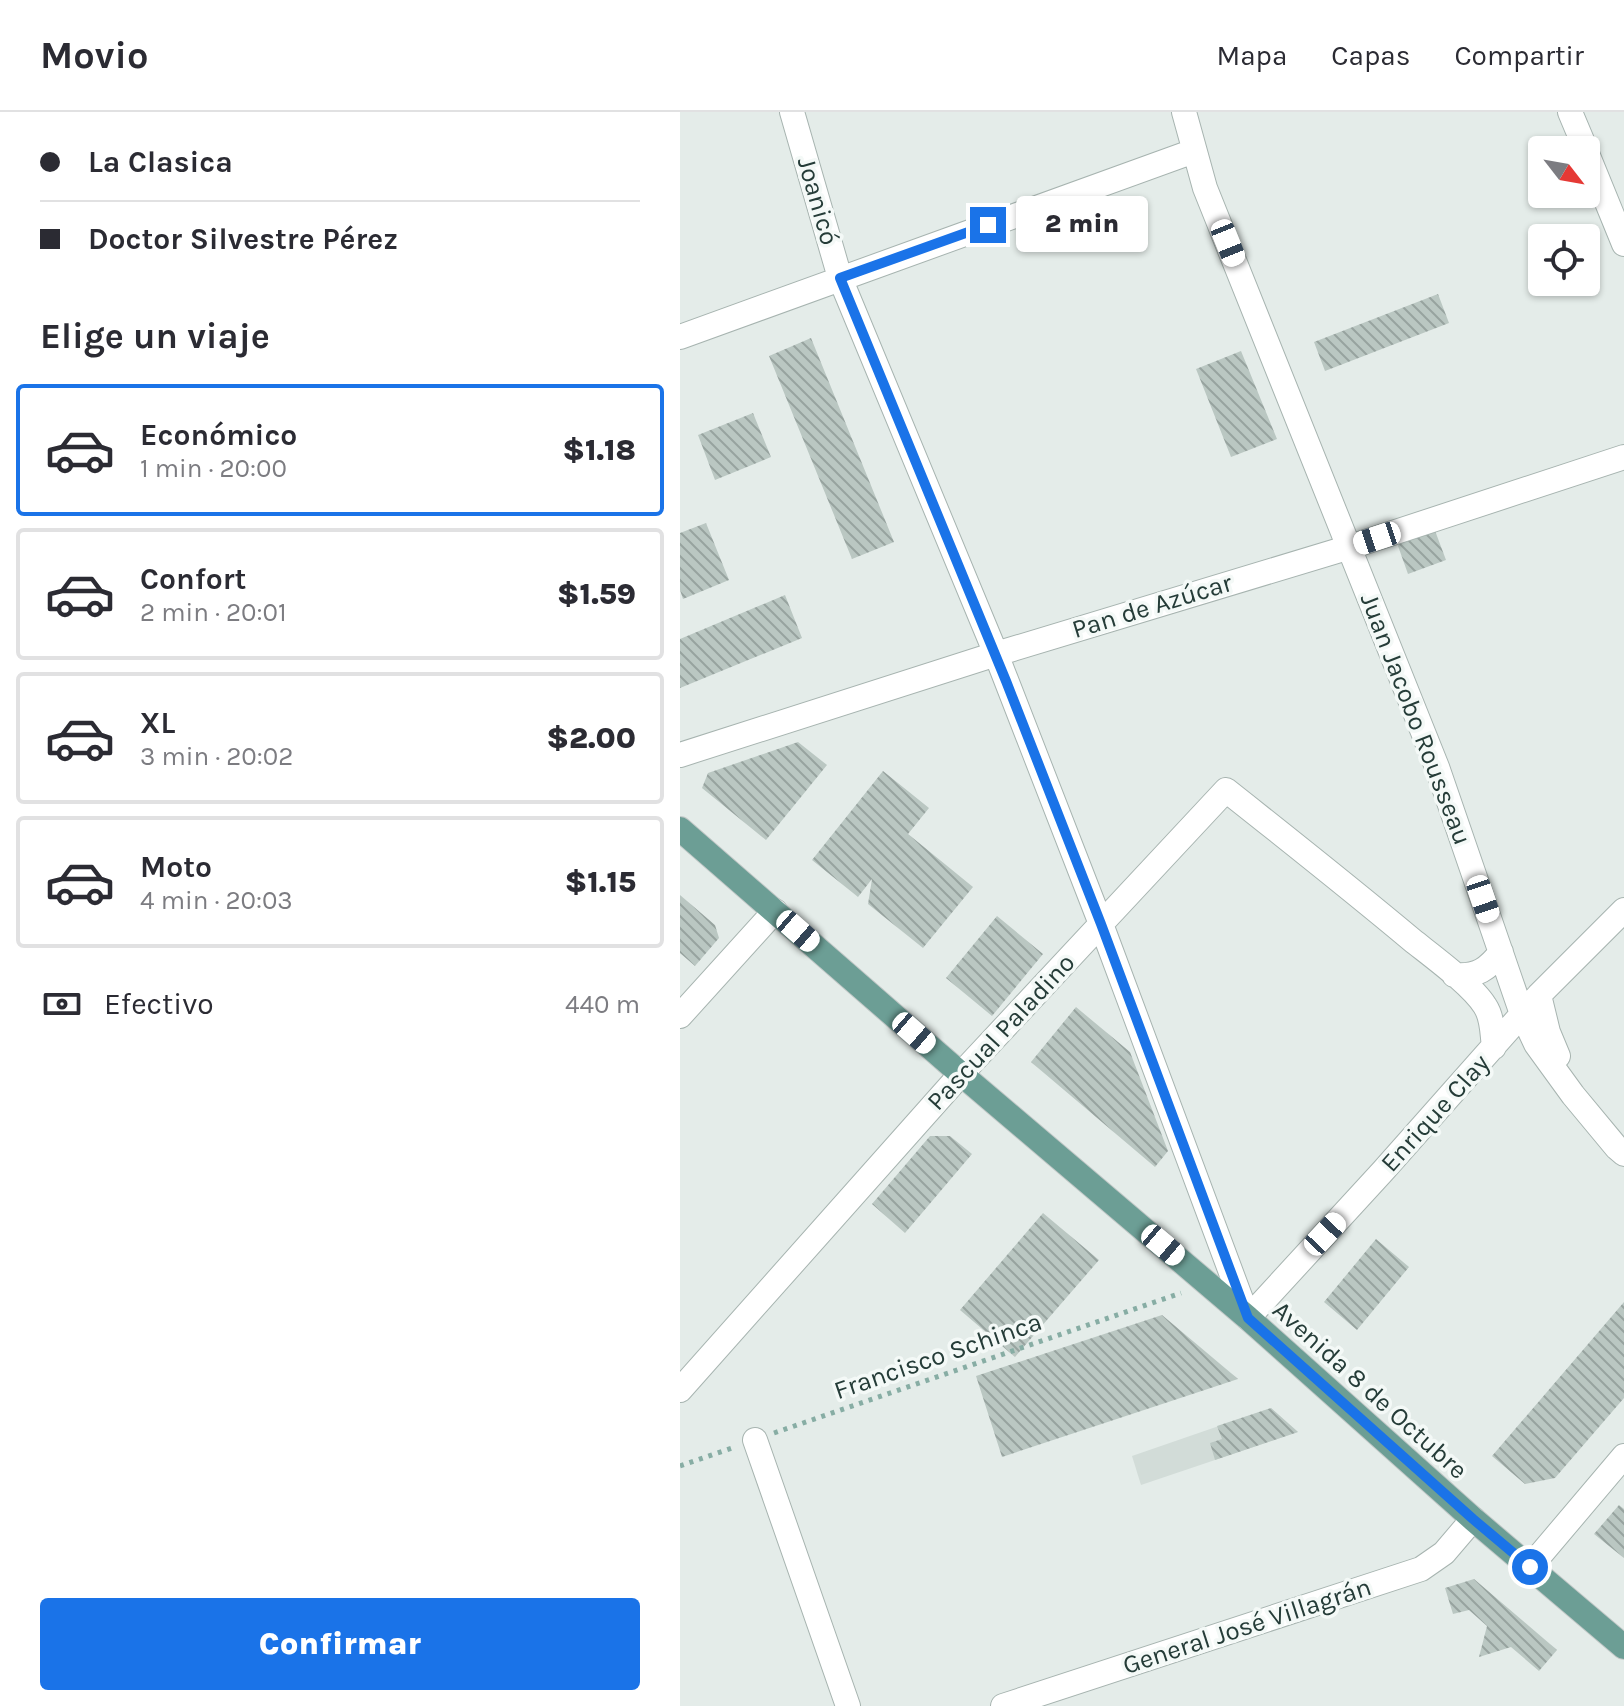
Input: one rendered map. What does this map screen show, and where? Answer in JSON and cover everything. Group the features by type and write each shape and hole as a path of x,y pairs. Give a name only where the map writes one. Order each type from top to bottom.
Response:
{"main road":[{"name":"Avenida 8 de Octubre","path":"680,829 1248,1318 1473,1519 1624,1647"}],"street":[{"name":"Joanicó","path":"792,112 840,278 996,654 1248,1318"},
{"name":"Juan Jacobo Rousseau","path":"1184,112 1205,188 1437,767 1522,1014 1536,1044 1573,1095 1624,1154"},
{"path":"1570,112 1580,136"},
{"path":"680,337 1194,151"},
{"path":"1600,185 1624,244"},
{"name":"Pan de Azúcar","path":"680,755 996,654 1350,547 1624,457"},
{"name":"Pascual Paladino","path":"680,1390 961,1074 1226,790 1479,998 1491,1021 1494,1047"},
{"name":"Enrique Clay","path":"1248,1318 1539,995 1624,910"},
{"path":"680,1016 775,911"},
{"path":"1454,975 1481,972 1501,952"},
{"name":"Juan Jacobo Rousseau","path":"1539,995 1548,1032 1573,1095"},
{"path":"755,1440 848,1706"},
{"path":"1530,1567 1624,1456"},
{"name":"General José Villagrán","path":"1003,1706 1421,1569 1444,1553 1473,1519"}],"path":[{"name":"Francisco Schinca","path":"680,1466 1208,1284"}],"shaded area":[{"path":"1271,1408 1298,1432 1141,1485 1132,1456"}],"building":[{"path":"1438,294 1449,323 1325,371 1314,342"},
{"path":"811,338 894,542 852,559 769,356"},
{"path":"1241,351 1277,439 1231,457 1196,369"},
{"path":"753,413 771,457 715,480 698,435"},
{"path":"706,523 729,580 683,599 680,590 680,533"},
{"path":"1434,528 1446,560 1408,574 1398,546 1401,541"},
{"path":"785,595 802,638 680,688 680,639"},
{"path":"798,742 827,765 766,840 702,788 708,773"},
{"path":"883,771 929,808 908,834 973,887 923,948 868,904 872,879 858,897 812,860"},
{"path":"680,895 715,925 719,938 695,966 680,953"},
{"path":"997,916 1043,954 992,1016 946,978"},
{"path":"1076,1007 1130,1052 1168,1151 1155,1167 1031,1062"},
{"path":"930,1136 950,1136 972,1154 905,1233 872,1204"},
{"path":"1043,1213 1099,1260 1015,1357 960,1310"},
{"path":"1376,1239 1409,1267 1357,1330 1324,1302"},
{"path":"1624,1302 1624,1398 1555,1478 1525,1484 1492,1456"},
{"path":"1162,1315 1238,1379 1002,1457 976,1376"},
{"path":"1271,1408 1298,1432 1215,1460 1210,1443 1222,1439 1217,1426"},
{"path":"1619,1505 1624,1509 1624,1558 1594,1534"},
{"path":"1474,1579 1557,1650 1539,1671 1511,1647 1479,1657 1487,1626 1469,1610 1453,1614 1445,1588"}],"route":[{"path":"988,225 840,278 1006,681 1101,924 1248,1318 1530,1567"}]}
